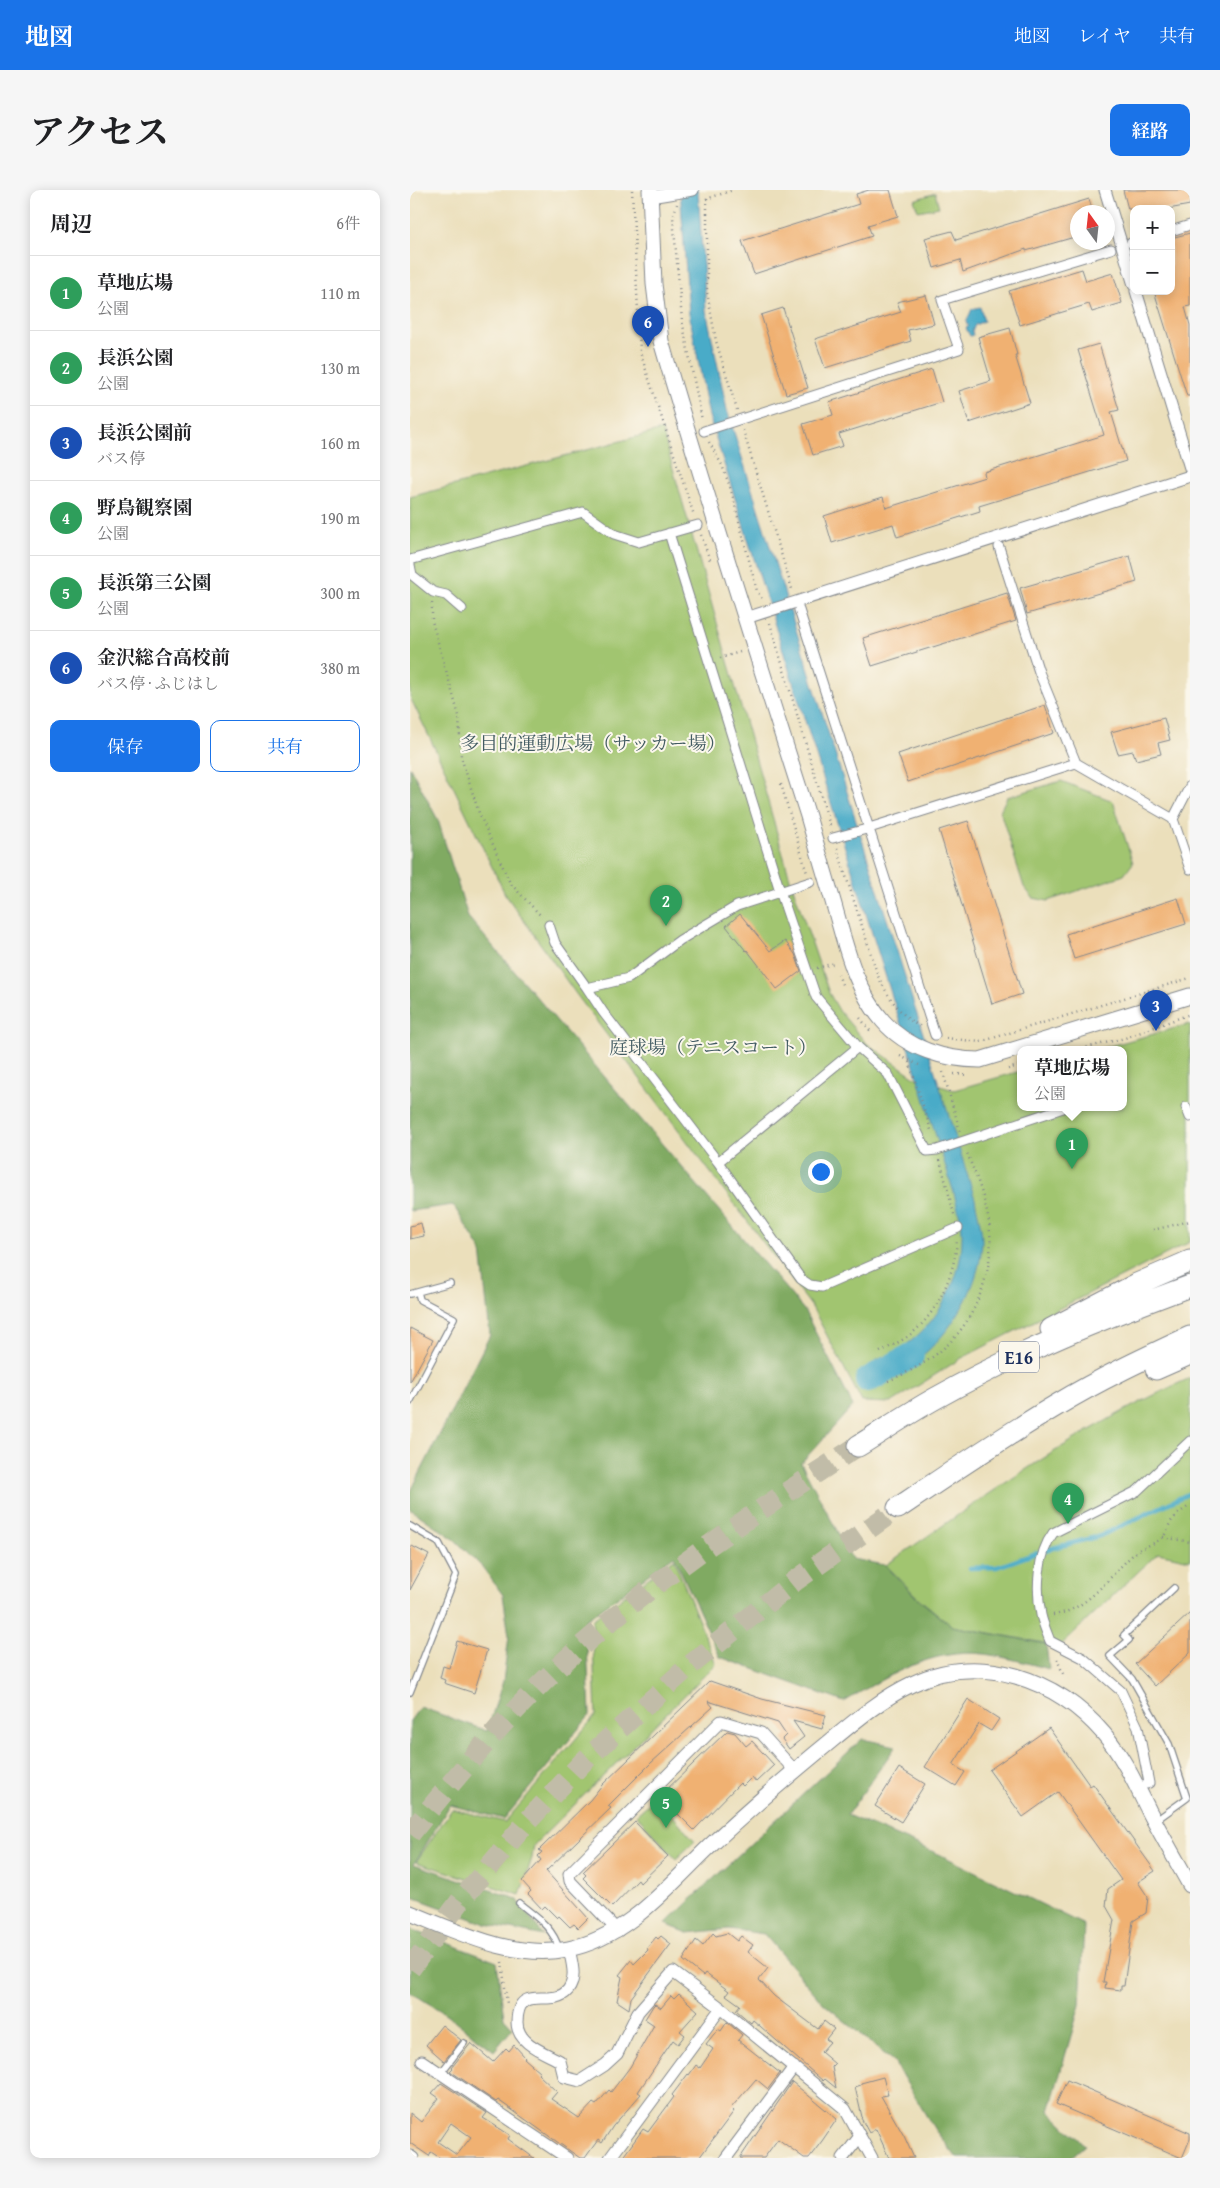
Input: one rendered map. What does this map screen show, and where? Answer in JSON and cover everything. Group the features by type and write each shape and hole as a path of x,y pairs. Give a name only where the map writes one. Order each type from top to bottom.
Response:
{"highway":[{"path":"937,1398 1072,1317 1137,1284 1190,1261"},
{"name":"E16","path":"858,1446 937,1398 1039,1347 1138,1305 1190,1286"},
{"path":"898,1508 972,1458 1059,1404 1190,1337"},
{"path":"972,1458 1096,1395 1190,1354"}],"street":[{"path":"1105,190 1130,272"},
{"path":"696,195 650,194 654,284 661,341 853,972 867,998 884,1022 900,1036 940,1056 959,1060 980,1060 1017,1049"},
{"path":"1175,230 1190,225"},
{"path":"704,432 959,349 942,300 1109,250"},
{"path":"1137,295 1190,468"},
{"path":"746,618 771,609 795,606 1190,476"},
{"path":"410,560 583,512 614,534 639,542 698,525"},
{"path":"669,533 780,891 816,997 858,1047 888,1074 927,1151 937,1150 1053,1111"},
{"path":"999,547 1040,672 1076,763 1173,819 1190,869"},
{"path":"410,565 412,575 432,592 446,595 462,608"},
{"path":"795,606 866,830 935,1035"},
{"path":"834,838 866,830 1076,763"},
{"path":"1173,819 1190,786"},
{"path":"587,988 629,978 680,940 737,906 810,882"},
{"path":"550,925 555,943 603,1012 718,1162 800,1279 810,1285 822,1287 958,1228"},
{"path":"1026,1046 1190,996"},
{"path":"718,1162 858,1047"},
{"path":"1186,1106 1190,1117"},
{"path":"1147,1784 1149,1783 1138,1727 1121,1691 1083,1658 1050,1641 1041,1615 1039,1582 1046,1543 1053,1533 1137,1491 1190,1441"},
{"path":"410,1913 476,1938 520,1950 564,1950 602,1939 618,1931 641,1912 716,1840 857,1720 914,1682 955,1671 987,1670 1014,1675 1062,1695 1087,1716 1106,1736 1135,1783 1190,1885"},
{"path":"618,1931 570,1881 569,1874 721,1721 760,1733 795,1771"},
{"path":"564,1950 573,1978 567,1990 562,1996 555,1998 534,1997 527,2000 520,2006 518,2015 519,2034 526,2042 560,2060 564,2077 580,2081 605,2066 617,2054 638,2012 673,1972 722,2008 845,2109 872,2158"},
{"path":"610,2158 722,2008"},
{"path":"422,2061 566,2158"},
{"path":"726,2158 794,2067"},
{"path":"843,2158 860,2136"}],"lane":[{"path":"410,1294 450,1283"},
{"path":"410,1402 454,1318 420,1300 418,1292"},
{"path":"410,1526 439,1543 456,1576 410,1692"},
{"path":"1155,1820 1187,1798 1169,1744 1132,1679 1110,1656 1129,1640 1124,1635 1174,1588"},
{"path":"519,1903 550,1928 564,1950"},
{"path":"440,2074 464,2043"}],"path":[{"path":"696,195 733,190"},
{"path":"678,206 685,204"},
{"path":"432,592 432,621 458,716 461,757 479,812 510,883 550,925"},
{"path":"708,661 740,652"},
{"path":"807,971 835,963"},
{"path":"1093,1046 1125,1038 1190,1014"},
{"path":"880,1352 908,1336 931,1313 947,1286 956,1258 958,1228 910,1062"},
{"path":"888,1381 918,1366 959,1334 973,1313 986,1277 990,1251 988,1220 983,1197 963,1141 943,1072"},
{"path":"1153,1230 1190,1221"},
{"path":"1041,1615 1055,1615 1084,1604 1108,1582 1122,1564 1140,1549 1164,1536 1171,1521 1190,1506"},
{"path":"1164,1536 1190,1542"},
{"path":"502,1961 508,2014 518,2015"}],"green space":[{"path":"935,193 939,207 918,211 914,200"},
{"path":"662,430 791,882 829,993 840,1012 865,1042 919,1080 954,1090 1017,1072 1017,1111 1127,1111 1127,1046 1110,1046 1190,1024 1190,1242 960,1359 891,1403 862,1402 812,1307 576,994 505,894 410,697 410,497"},
{"path":"410,767 438,820 468,917 804,1310 853,1406 801,1463 852,1559 885,1565 918,1599 952,1626 1046,1644 1049,1669 984,1654 946,1655 893,1674 844,1702 720,1657 674,1556 586,1620 590,1715 504,1819 450,1805 414,1864 517,1899 544,1936 486,1924 410,1896 410,1721 420,1707 487,1731 503,1681 509,1636 503,1595 483,1568 454,1539 410,1509 410,1493 490,1335 481,1250 453,1205 410,1211"},
{"path":"1061,781 1113,801 1133,863 1124,875 1048,901 1033,898 1024,887 1000,811 1007,797"},
{"path":"1190,1378 1190,1560 1158,1553 1060,1646 952,1626 918,1598 886,1565 1034,1464 1110,1418"},
{"path":"674,1559 716,1664 534,1845 532,1858 520,1895 416,1862 452,1809 505,1822 596,1715 592,1620"},
{"path":"862,1739 896,1746 847,1815 941,1855 1084,1925 1080,2005 1049,2111 1085,2145 1070,2158 957,2158 935,2130 894,2062 823,2003 764,1934 729,1929 688,1933 665,1924"},
{"path":"656,1797 695,1841 676,1859 636,1815"},
{"path":"410,1929 497,1962 504,2018 513,2028 494,2051 446,2014 410,1992"}],"water":[{"path":"680,190 698,190 706,310 727,410 975,1199 980,1225 982,1241 976,1274 970,1291 953,1322 930,1349 906,1368 884,1379 875,1361 899,1350 918,1335 938,1311 953,1284 961,1253 961,1221 954,1193 709,416 689,313"},
{"path":"980,307 984,321 975,325 972,331 973,335 970,336 966,328 969,326 966,323 972,309"}],"building":[{"path":"869,190 890,190 898,216 868,225 872,236 754,274 742,241 859,204 856,194"},
{"path":"1123,190 1190,190 1190,205 1175,208 1175,205 1130,205 1130,209 1128,209"},
{"path":"1089,199 1091,205 1070,205 1070,238 1026,251 1026,249 963,272 960,260 934,268 925,238 952,231 956,240"},
{"path":"1190,233 1190,306 1185,307 1190,325 1190,396 1187,396 1155,295 1175,295 1175,237"},
{"path":"1082,269 1086,281 1113,273 1122,303 1092,312 1089,304 1020,325 1009,291"},
{"path":"926,295 934,324 908,330 911,341 825,368 815,339 901,312 897,302"},
{"path":"783,308 808,388 786,394 761,315"},
{"path":"1010,328 1017,355 1015,355 1030,403 969,423 959,391 991,381 978,337"},
{"path":"1099,344 1119,410 1111,412 1126,461 979,506 980,511 897,537 893,524 832,543 824,516 883,497 886,508 985,477 984,472 1104,435 1078,350"},
{"path":"932,369 942,402 839,434 843,446 813,455 803,424 833,415 829,402"},
{"path":"1130,556 1137,582 1027,614 1020,588"},
{"path":"1007,593 1016,621 872,666 863,638"},
{"path":"1045,705 1054,733 908,782 898,754"},
{"path":"1164,718 1170,740 1158,743 1161,754 1136,760 1133,751 1118,754 1111,732"},
{"path":"968,821 1022,994 992,1004 939,830"},
{"path":"1178,898 1186,924 1074,959 1066,934"},
{"path":"740,914 770,951 785,941 795,954 801,971 777,989 726,926"},
{"path":"421,1223 424,1236 410,1239 410,1226"},
{"path":"410,1328 433,1340 410,1382"},
{"path":"410,1545 429,1555 410,1590"},
{"path":"1190,1613 1190,1653 1155,1686 1135,1664"},
{"path":"457,1641 487,1650 474,1693 444,1683 445,1680 440,1678 443,1666 449,1668"},
{"path":"710,1681 762,1699 826,1715 822,1729 793,1721 804,1737 789,1749 782,1739 786,1735 778,1723 708,1701 713,1707 651,1763 608,1806 611,1808 546,1871 588,1918 578,1928 574,1924 570,1927 545,1906 542,1909 528,1894 531,1891 522,1881 541,1860 538,1856 542,1852 539,1850 590,1800 602,1785"},
{"path":"968,1699 999,1719 991,1731 979,1724 953,1765 965,1772 956,1786 925,1767"},
{"path":"1049,1728 1090,1786 1093,1784 1155,1871 1138,1882 1148,1897 1146,1913 1133,1921 1124,1986 1121,1986 1121,1990 1105,1988 1106,1982 1103,1982 1114,1920 1106,1906 1108,1889 1121,1880 1058,1792 1023,1817 989,1770"},
{"path":"727,1731 735,1733 746,1746 752,1741 774,1765 756,1782 752,1777 743,1786 740,1783 694,1830 660,1796"},
{"path":"899,1768 925,1784 901,1822 875,1806"},
{"path":"635,1822 668,1856 640,1883 638,1880 612,1907 583,1878 586,1875 583,1872"},
{"path":"713,1933 716,1936 727,1933 737,1941 741,1936 753,1945 748,1952 768,1968 759,1980 774,1996 818,2029 824,2021 834,2029 826,2039 830,2042 821,2052 835,2064 832,2067 836,2088 825,2079 823,2081 753,2020 751,2023 736,2010 740,2005 726,1995 729,1991 705,1973 703,1976 683,1960 696,1940 703,1946"},
{"path":"661,1936 671,1944 631,1998 629,2009 617,2001 622,1977 619,1975 631,1960 634,1964 648,1950 647,1948 656,1937 658,1939"},
{"path":"679,1994 698,2011 680,2031 685,2035 678,2044 673,2040 638,2092 641,2094 613,2126 602,2143 598,2140 585,2158 580,2158 498,2100 496,2102 450,2071 471,2043 493,2062 506,2048 509,2051 514,2045 524,2058 540,2072 538,2074 557,2092 551,2099 579,2118 593,2103 596,2105 609,2090 611,2092 630,2067 654,2025 645,2019 653,2006 655,2004 661,2008 671,1996 674,1999"},
{"path":"727,2022 742,2035 738,2040 780,2073 768,2089 756,2079 731,2108 734,2111 699,2158 622,2158 643,2129 648,2132 674,2097 672,2095 688,2074 696,2065 700,2068 713,2049 706,2044 718,2029 721,2031"},
{"path":"442,2025 461,2040 444,2061 426,2045"},
{"path":"883,2077 888,2095 881,2096 904,2136 914,2158 889,2158 876,2129 869,2133 861,2118 855,2087 861,2085 861,2083"},
{"path":"1067,2080 1190,2133 1190,2139 1182,2158 1056,2104"},
{"path":"792,2082 837,2119 822,2141 809,2158 804,2158 778,2139 764,2158 740,2158"},
{"path":"441,2083 487,2113 483,2118 510,2135 508,2139 534,2158 440,2158 431,2152 429,2156 410,2143 410,2113 421,2122 439,2098 432,2093","holes":["451,2123 471,2137 457,2155 438,2142"]}],"waterway":[{"path":"868,1380 911,1356"},
{"path":"970,1568 997,1567 1045,1550 1100,1536 1190,1493"}],"tunnel":[{"path":"410,1834 511,1715 583,1645 696,1554 858,1446"},
{"path":"410,1969 461,1900 525,1824 583,1762 688,1667 795,1581 898,1508"}],"place":[{"name":"金沢総合高校前","path":"648,347"},
{"name":"長浜公園","path":"666,926"},
{"name":"長浜公園前","path":"1156,1031"},
{"name":"草地広場","path":"1072,1169"},
{"name":"野鳥観察園","path":"1068,1524"},
{"name":"長浜第三公園","path":"666,1828"}],"park label":[{"name":"多目的運動広場（サッカー場）","path":"593,743"},
{"name":"庭球場（テニスコート）","path":"713,1047"}]}
